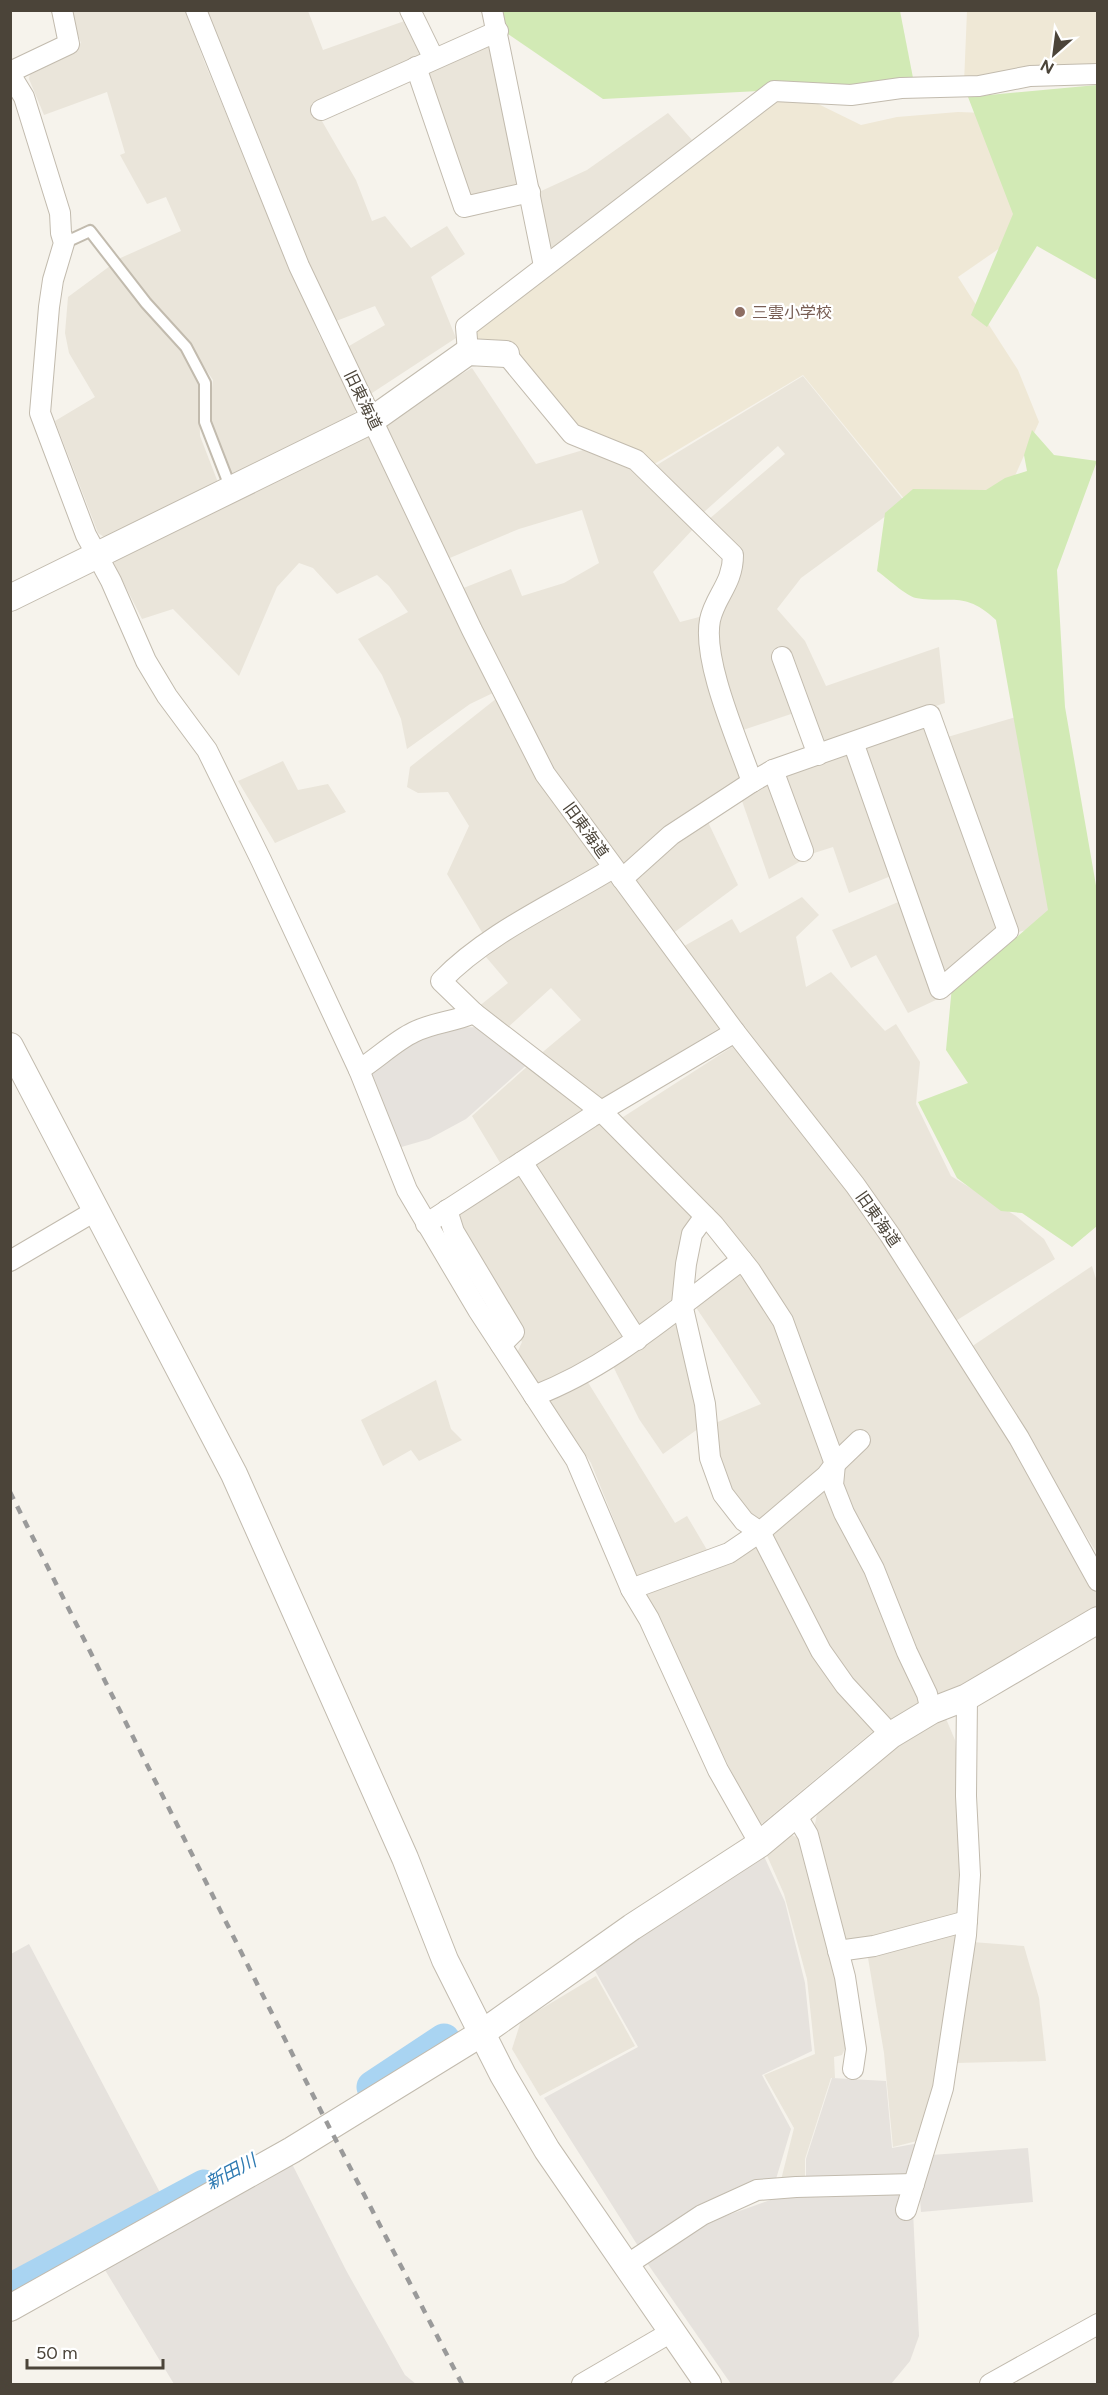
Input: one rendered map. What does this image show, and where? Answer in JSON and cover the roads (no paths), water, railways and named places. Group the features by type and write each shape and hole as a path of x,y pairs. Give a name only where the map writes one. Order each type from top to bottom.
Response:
{"street":[{"path":"62,10 69,44 10,73 24,97 60,213 64,243 53,280 49,307 40,413 86,536 111,580 146,661 167,696 207,750 261,860 359,1070 407,1190 501,1345 576,1460 631,1589 648,1619 718,1770 760,1844"},
{"name":"旧東海道","path":"196,10 299,266 472,630 545,774 735,1032 855,1185 890,1234 1019,1438 1098,1581"},
{"path":"410,10 464,207 530,192"},
{"path":"492,10 544,266"},
{"path":"321,110 498,31"},
{"path":"468,352 466,327 774,91 850,95 901,88 979,86 1030,75 1098,74"},
{"path":"10,598 372,420 468,352 506,354 572,434 636,460 733,555 733,569 710,619 710,648 713,668 752,782"},
{"path":"782,657 818,754"},
{"path":"853,742 940,989 1008,931 930,715 773,770 671,835 617,873 487,943 455,966 441,981 474,1013 601,1111 705,1216 742,1260 783,1321 835,1464 833,1485 844,1513 874,1569 906,1652 927,1694 931,1710"},
{"path":"773,770 803,851"},
{"path":"359,1070 412,1033 437,1022 460,1020 474,1013"},
{"path":"426,1224 601,1111 735,1032"},
{"path":"10,1046 234,1474 405,1858 445,1960 503,2075 547,2150 708,2385"},
{"path":"522,1162 637,1340"},
{"path":"447,1210 454,1232 514,1332 501,1345"},
{"path":"10,1261 96,1211"},
{"path":"705,1216 692,1234 682,1304 705,1404 710,1458 723,1494 744,1521 760,1532 821,1652 844,1685 891,1735"},
{"path":"534,1396 567,1384 637,1340 742,1260"},
{"path":"631,1589 729,1553 760,1532 826,1476 860,1440"},
{"path":"10,2308 292,2150 482,2033 632,1928 760,1844 891,1735 931,1710 967,1697 1098,1620"},
{"path":"906,2210 943,2088 957,2005 967,1921 970,1875 966,1796 967,1697"},
{"path":"795,1815 808,1835 838,1951 856,2049 853,2069"},
{"path":"838,1951 874,1946 967,1921"},
{"path":"625,2266 702,2215 757,2190 914,2184"},
{"path":"990,2385 1098,2324"},
{"path":"582,2385 673,2331"}],"lane":[{"path":"64,243 90,231 146,303 186,347 205,383 206,422 231,490"}],"waterway":[{"name":"新田川","path":"373,2087 444,2040"},
{"name":"新田川","path":"10,2290 204,2186"}],"railway":[{"path":"10,1492 325,2119 462,2384"}],"place":[{"name":"三雲小学校","path":"740,312"}]}
